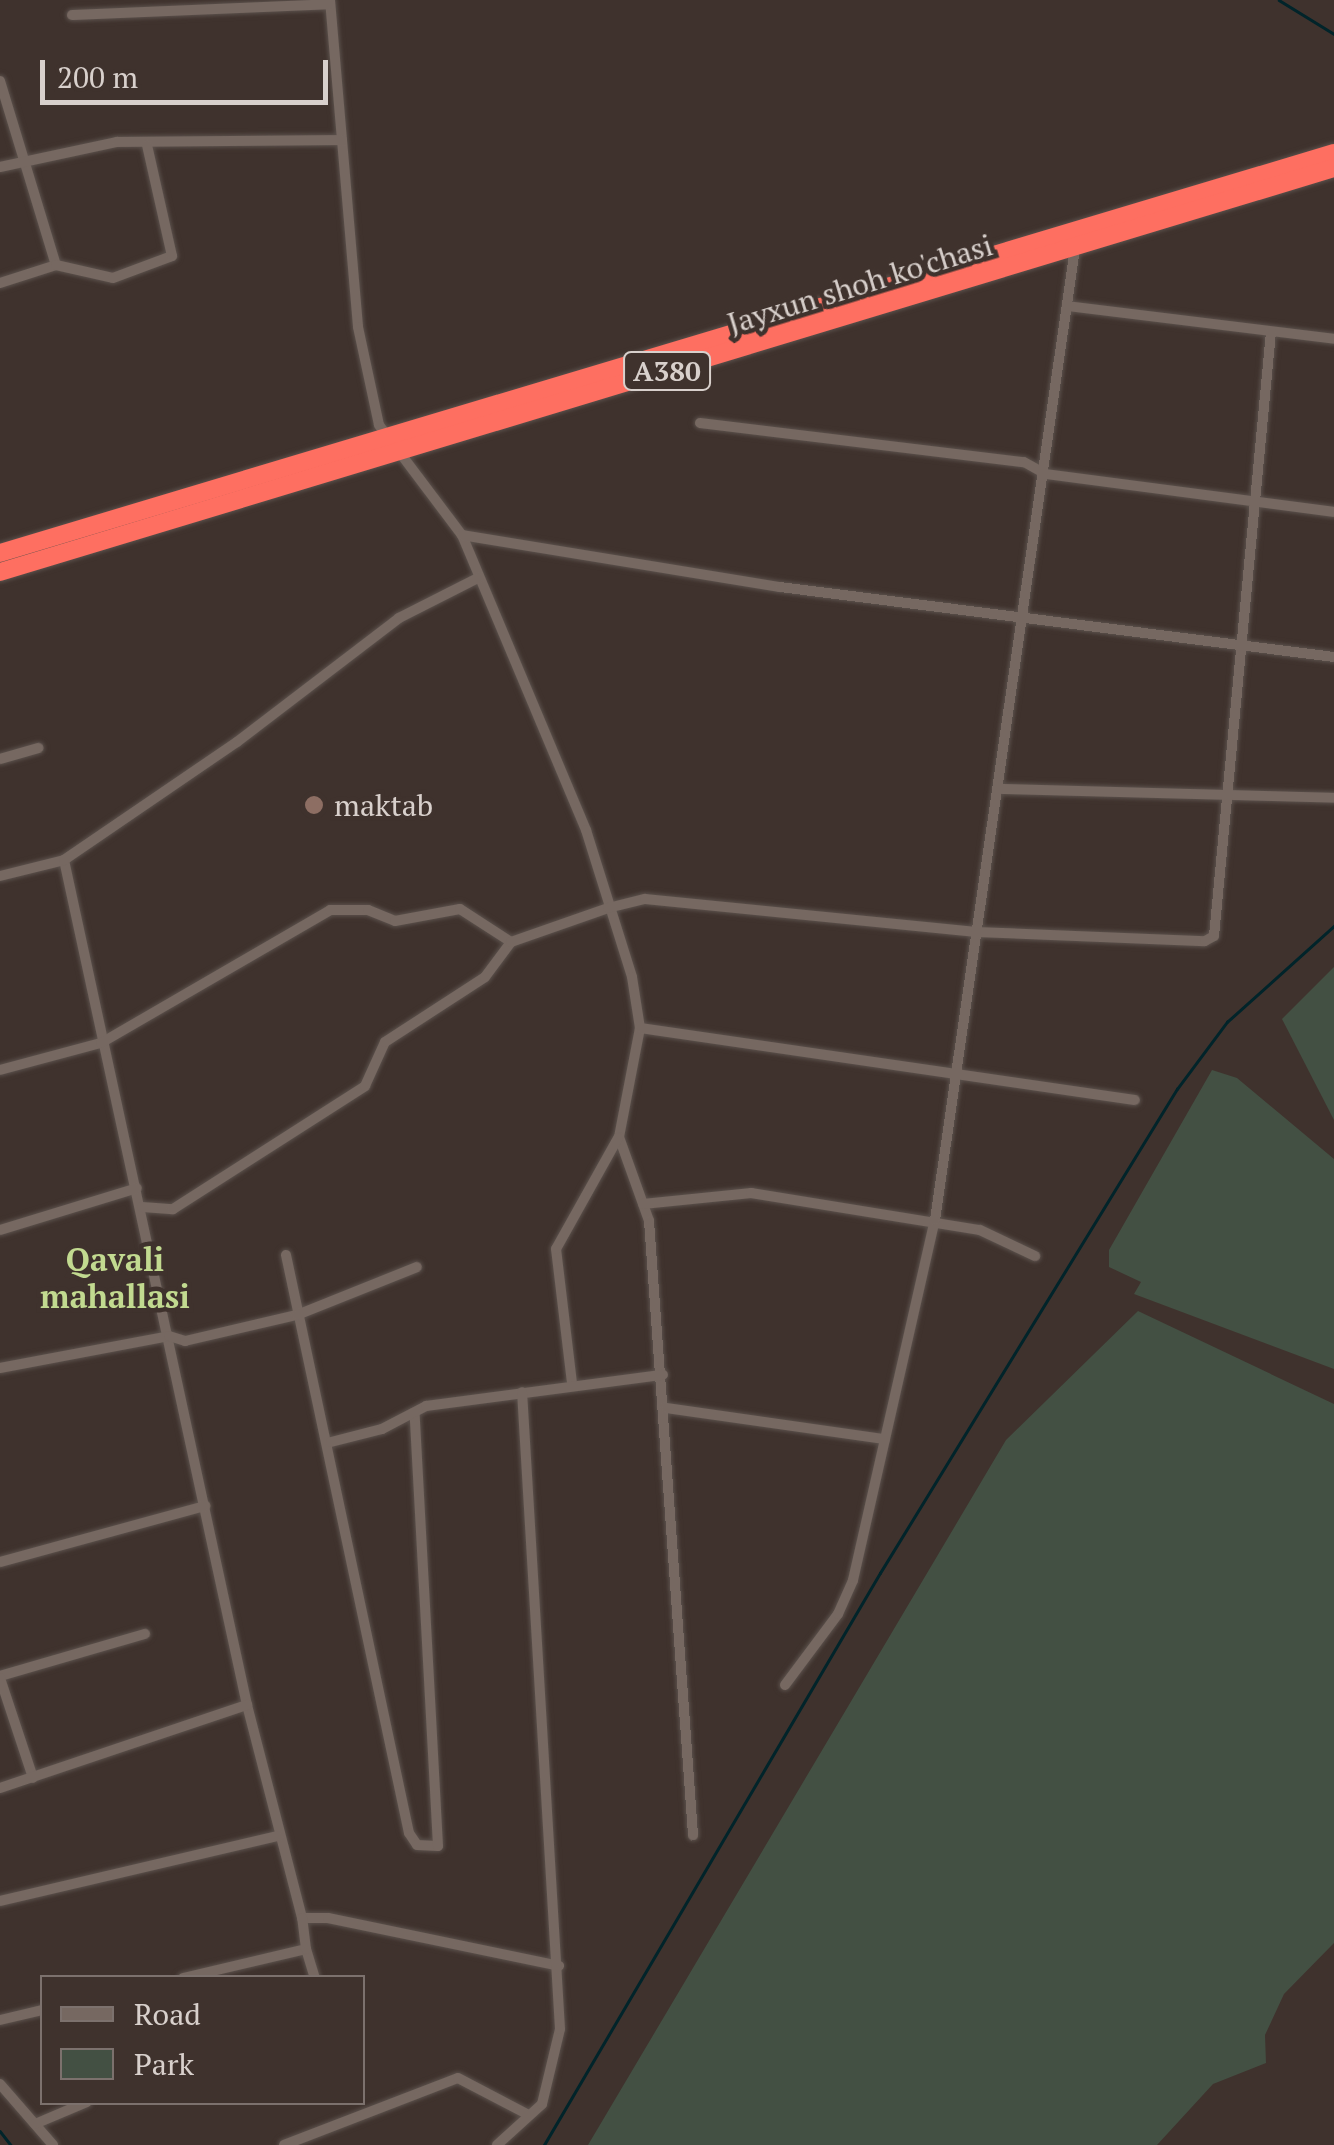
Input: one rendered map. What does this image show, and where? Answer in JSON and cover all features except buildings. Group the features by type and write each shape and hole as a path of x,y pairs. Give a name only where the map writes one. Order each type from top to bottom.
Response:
{"highway":[{"name":"Jayxun shoh ko'chasi","path":"0,572 393,445 1334,153"},
{"name":"Jayxun shoh ko'chasi","path":"0,554 1076,248 1334,168"}],"street":[{"path":"72,14 330,2 358,327 368,390 393,445 462,535 586,830 632,977 640,1028 618,1137 556,1249 572,1383"},
{"path":"0,81 56,265"},
{"path":"0,167 117,142 147,145 342,140"},
{"path":"0,282 56,265 113,278 172,256 147,145"},
{"path":"784,1684 838,1614 853,1580 934,1220 951,1075 1000,789 1076,248"},
{"path":"1067,306 1334,339"},
{"path":"142,1207 173,1210 365,1086 385,1042 486,977 511,942 608,908 645,899 976,932 1205,941 1214,936 1271,332"},
{"path":"700,424 1024,462 1046,474 1334,512"},
{"path":"462,535 1022,619 1334,657"},
{"path":"0,876 64,860 237,742 400,618 478,578"},
{"path":"0,759 38,748"},
{"path":"1000,789 1334,798"},
{"path":"64,860 277,1836 315,1975"},
{"path":"0,1070 101,1043 330,910 368,910 395,921 460,909 511,942"},
{"path":"640,1028 1135,1100"},
{"path":"618,1137 642,1204 663,1374 693,1835"},
{"path":"0,1230 136,1188"},
{"path":"642,1204 751,1193 980,1230 1034,1256"},
{"path":"286,1255 297,1315 331,1442 409,1832 417,1844 438,1846 415,1415"},
{"path":"0,1368 169,1336 185,1342 297,1315 417,1267"},
{"path":"331,1442 415,1415 426,1406 572,1383 663,1374"},
{"path":"497,2145 542,2104 560,2029 522,1392"},
{"path":"666,1408 885,1439"},
{"path":"0,1562 206,1506"},
{"path":"33,1778 0,1677 145,1634"},
{"path":"0,1788 248,1705"},
{"path":"0,1901 277,1836"},
{"path":"302,1918 328,1918 559,1966"},
{"path":"197,1975 306,1950"},
{"path":"0,2020 40,2010"},
{"path":"284,2145 458,2078 527,2114"},
{"path":"0,2084 53,2145"},
{"path":"35,2124 80,2105"}],"green space":[{"path":"1334,967 1334,1120 1282,1019"},
{"path":"1212,1070 1237,1078 1334,1159 1334,1369 1134,1294 1141,1282 1109,1267 1109,1250"},
{"path":"1138,1311 1334,1404 1334,1943 1284,1994 1265,2035 1266,2063 1213,2084 1157,2145 588,2145 1006,1440"}],"waterway":[{"path":"1279,0 1334,34"},
{"path":"544,2145 880,1573 1177,1089 1227,1022 1334,926"},
{"path":"0,2131 11,2145"}],"place":[{"name":"maktab","path":"314,805"}],"district":[{"name":"Qavali mahallasi","path":"115,1278"}]}
